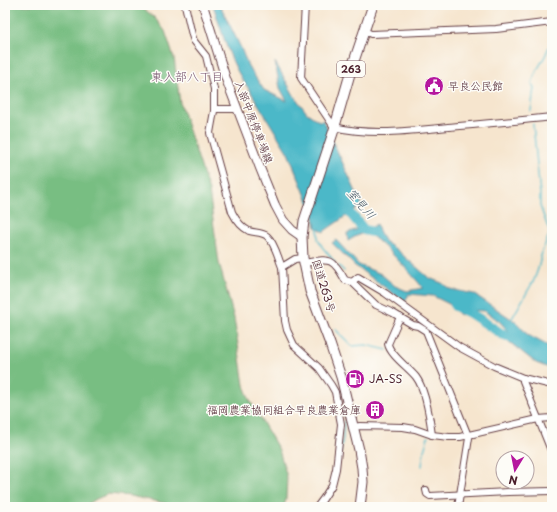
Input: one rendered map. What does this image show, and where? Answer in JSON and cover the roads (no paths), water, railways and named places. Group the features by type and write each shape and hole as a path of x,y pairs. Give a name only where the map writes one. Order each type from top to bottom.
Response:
{"highway":[{"name":"国道263号","path":"360,507 363,482 362,468 349,424 341,377 310,291 303,260 302,237 304,221 352,67 374,5"}],"main road":[{"name":"入部中原停車場線","path":"204,5 226,79 275,205 283,220 292,230 302,237"}],"street":[{"path":"185,5 194,41 206,56 214,88 214,109 211,137 232,212 238,222 249,231 265,235 274,246 282,267 285,321 287,330 294,345 319,368 331,385 349,424 332,485 317,507"},
{"path":"305,5 301,78 333,130 341,128 376,132 414,131 552,117"},
{"path":"364,31 371,34 496,29 552,22"},
{"path":"214,109 238,109"},
{"path":"282,267 295,259 326,260 332,262 345,280 352,282 376,305 413,325 418,326 426,332 469,438 458,507"},
{"path":"352,282 358,277 385,293 459,347 494,366 523,378 552,385"},
{"path":"400,318 388,344 422,386 432,435"},
{"path":"523,378 522,382 552,453"},
{"path":"349,424 360,426 403,427 415,429 432,435 460,438 538,419 552,418"},
{"path":"426,490 427,494 430,496 552,491"}],"water":[{"path":"213,5 220,5 248,66 264,90 287,101 280,88 275,62 295,97 307,113 319,121 323,120 362,205 323,232 316,228 314,217 288,153 242,80 232,60"},
{"path":"376,224 384,241 397,250 429,278 442,283 450,289 474,294 516,322 528,335 552,348 552,369 536,363 503,337 510,333 499,321 484,311 469,310 460,315 449,304 433,296 409,294 405,302 354,265 332,243 336,240 359,265 381,274 395,286 407,291 423,288 395,257 370,235 365,233 348,241 347,233 365,226 370,229"}],"waterway":[{"path":"531,111 534,88 532,83 552,40"},
{"path":"511,320 534,280 542,252 550,233 540,206 533,124"},
{"name":"室見川","path":"342,203 364,230 373,232"},
{"path":"318,227 318,239 323,248 335,262"},
{"path":"339,266 344,271"},
{"name":"室見川","path":"455,306 470,313 502,334 518,340"},
{"name":"室見川","path":"502,334 506,328"},
{"path":"335,329 352,346 366,345 387,350"},
{"path":"340,455 344,421"},
{"path":"422,466 428,437"},
{"path":"325,502 329,495"}],"place":[{"name":"早良公民館","path":"434,86"},
{"name":"JA-SS","path":"355,379"},
{"name":"福岡農業協同組合早良農業倉庫","path":"375,410"}],"district":[{"name":"東入部八丁目","path":"187,77"}]}
